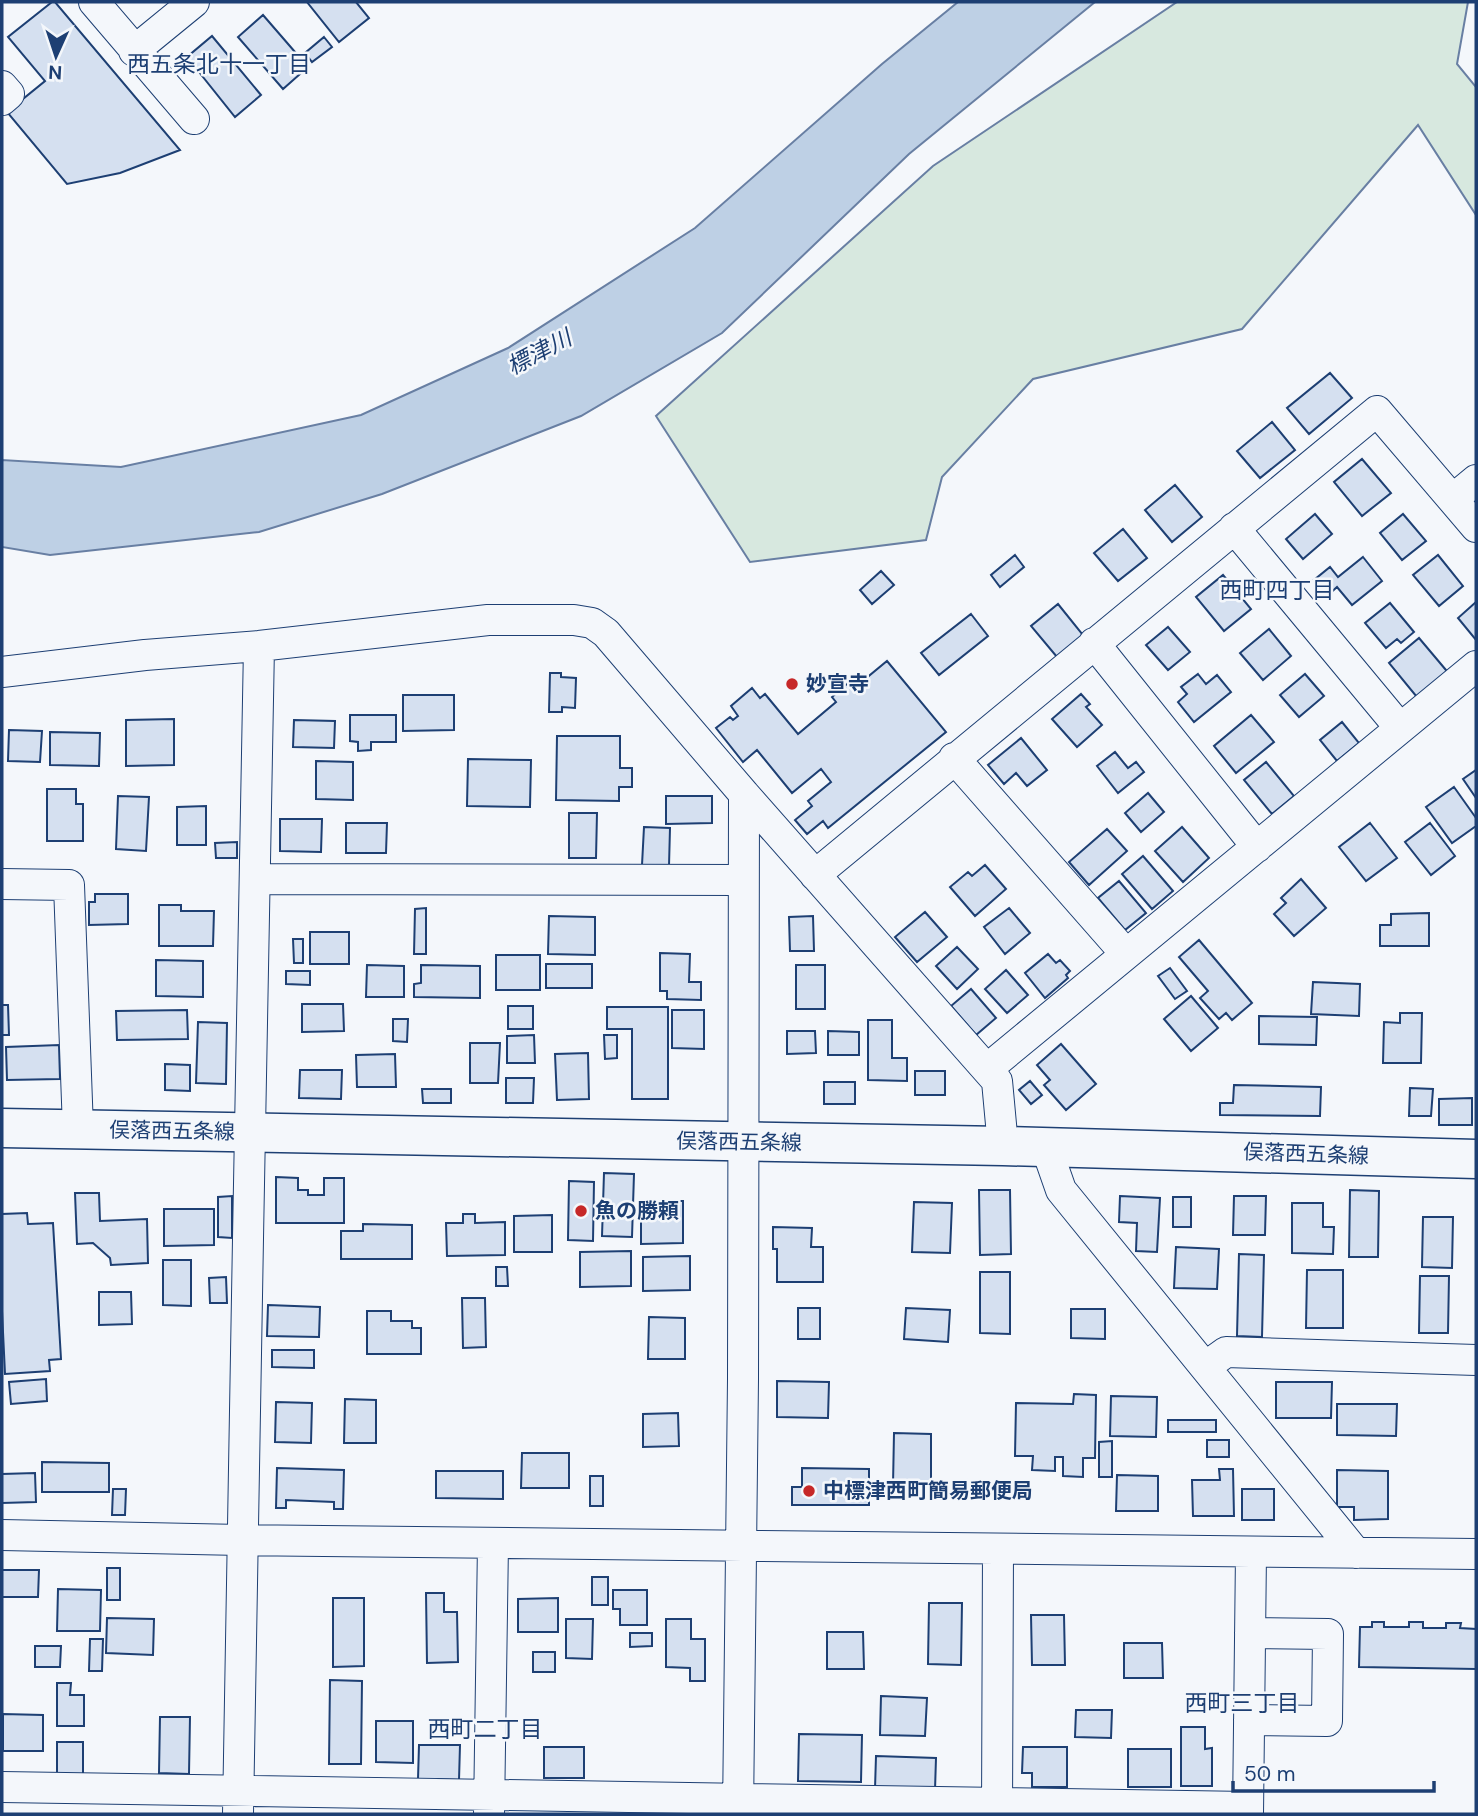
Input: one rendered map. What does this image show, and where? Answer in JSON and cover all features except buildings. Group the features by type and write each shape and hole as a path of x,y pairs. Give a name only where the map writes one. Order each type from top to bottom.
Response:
{"main road":[{"name":"俣落西五条線","path":"2,1128 1003,1146 1476,1159"}],"street":[{"path":"94,2 194,119"},
{"path":"134,51 194,2"},
{"path":"2,86 9,94 2,100"},
{"path":"815,875 1377,411 1476,527"},
{"path":"1453,499 1476,480"},
{"path":"1234,528 1400,728"},
{"path":"2,673 145,655 259,646 488,620 549,619 592,623 606,633 997,1081 1003,1146"},
{"path":"1094,643 1257,847"},
{"path":"238,1802 259,646"},
{"path":"987,1069 1476,666"},
{"path":"954,758 1126,954"},
{"path":"738,1806 742,1546 744,794"},
{"path":"256,879 742,880"},
{"path":"2,884 69,885 78,1129"},
{"path":"1046,1147 1060,1190 1356,1553"},
{"path":"1205,1367 1226,1352 1476,1360"},
{"path":"2,1535 1476,1554"},
{"path":"489,1805 493,1543"},
{"path":"997,1809 998,1549"},
{"path":"2,1787 238,1802 1248,1811 1251,1553"},
{"path":"1249,1720 1327,1721 1328,1634 1250,1633"}],"shaded area":[{"path":"1177,2 1468,2 1457,64 1476,87 1476,215 1418,125 1242,329 1033,379 942,477 926,540 750,562 656,416 933,166"}],"water":[{"name":"標津川","path":"958,2 1095,2 909,154 722,333 581,416 382,494 259,532 50,555 2,547 2,460 121,467 361,415 508,348 695,228 882,64"}],"place":[{"name":"妙宣寺","path":"792,684"},
{"name":"魚の勝頼","path":"581,1211"},
{"name":"中標津西町簡易郵便局","path":"809,1491"}],"district":[{"name":"西五条北十一丁目","path":"219,64"},
{"name":"西町四丁目","path":"1277,590"},
{"name":"西町三丁目","path":"1242,1703"},
{"name":"西町二丁目","path":"485,1729"}]}
